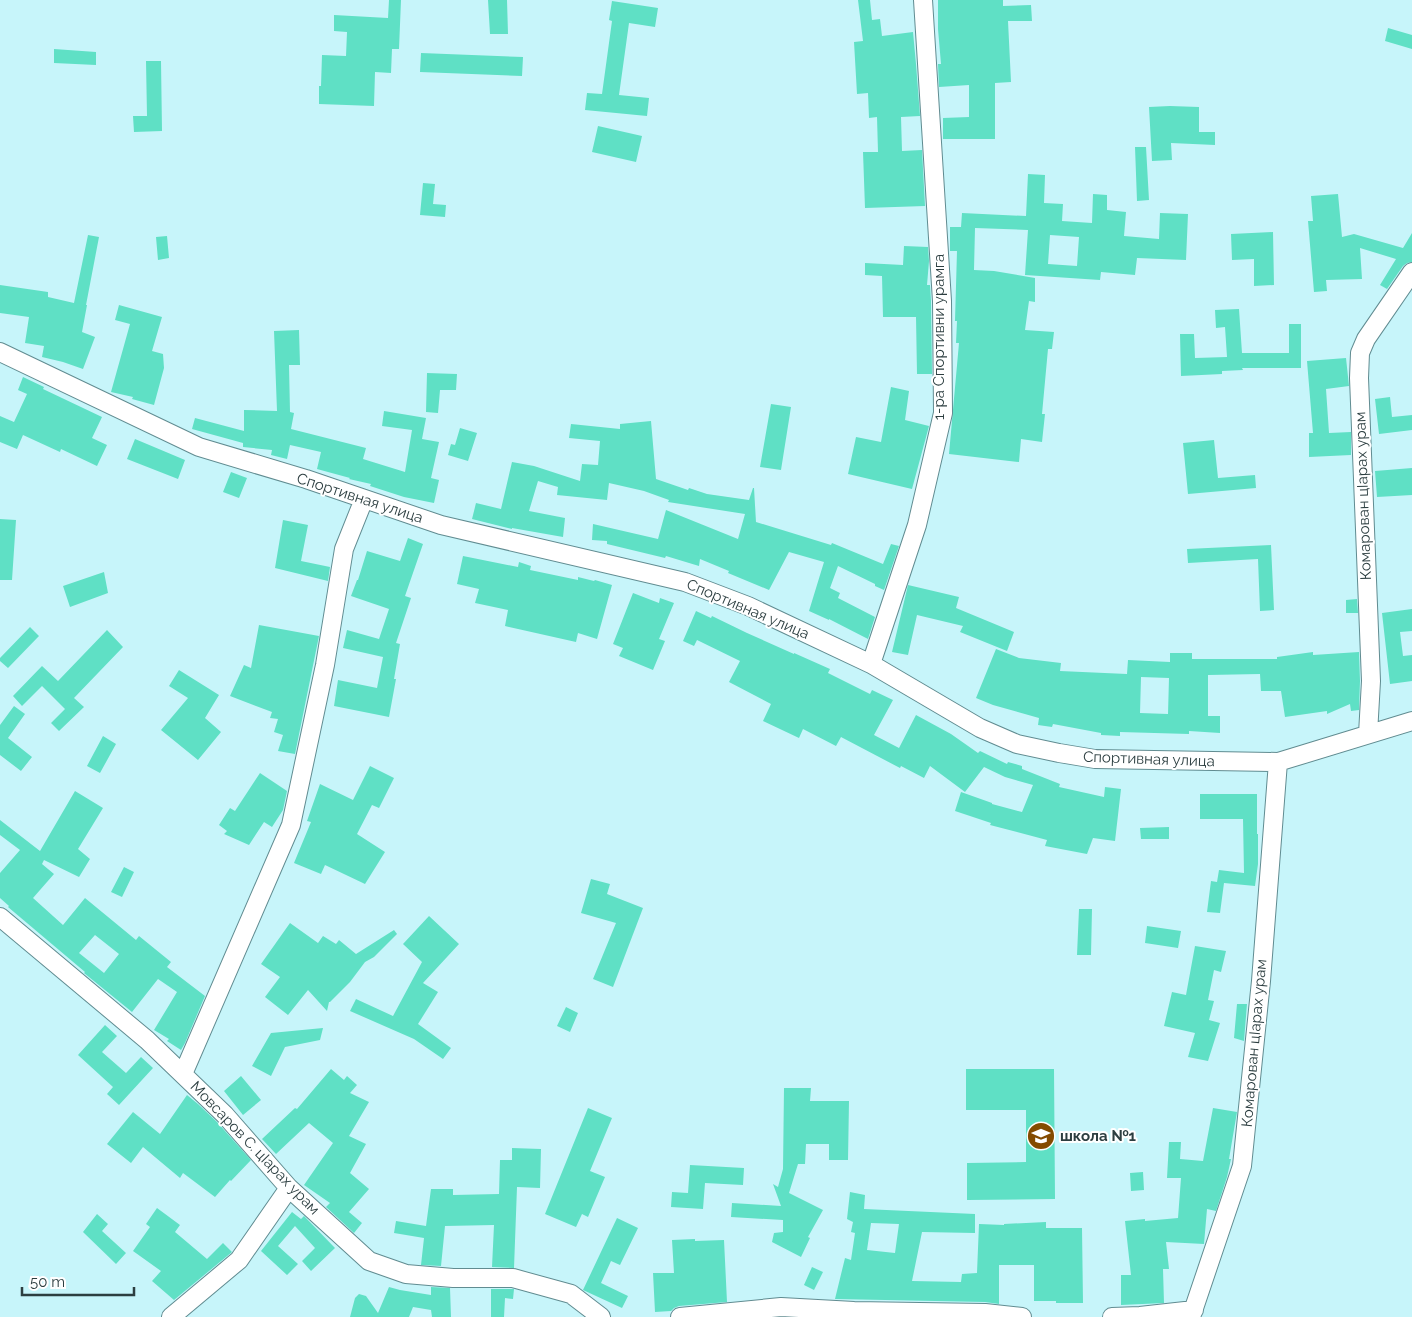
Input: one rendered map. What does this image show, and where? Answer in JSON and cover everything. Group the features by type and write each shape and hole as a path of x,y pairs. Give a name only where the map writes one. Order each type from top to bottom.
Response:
{"street":[{"name":"1-ра Спортивни урамга","path":"871,664 917,525 943,413 942,301 923,0"},
{"name":"Комарован цIарах урам","path":"1368,734 1371,681 1359,397 1360,353 1366,339 1412,272"},
{"name":"Спортивная улица","path":"0,352 199,447 306,479 441,525 685,582 748,606 871,664 980,728 1017,744 1095,759 1278,762 1412,721"},
{"path":"183,1074 291,825 325,666 344,549 364,499"},
{"name":"Комарован цIарах урам","path":"1192,1314 1242,1166 1261,981 1278,762"},
{"name":"Мовсаров С. цIарах урам","path":"0,917 147,1040 225,1115 289,1188 369,1261 406,1274 453,1278 513,1278 571,1294 600,1317"},
{"path":"171,1317 239,1260 289,1188"},
{"path":"680,1317 781,1307 854,1311 985,1313 1022,1317"},
{"path":"1112,1317 1192,1314"}],"building":[{"path":"389,0 401,0 399,49 392,49 391,73 375,72 374,106 319,104 322,55 346,56 347,32 334,31 334,15 388,18"},
{"path":"488,0 507,0 508,34 490,34"},
{"path":"858,0 870,0 872,20 880,19 882,36 913,32 920,116 901,117 902,151 922,150 925,206 865,208 863,152 878,152 877,117 869,118 868,93 857,94 854,42 863,41"},
{"path":"938,0 1003,0 1003,6 1031,5 1032,21 1008,21 1011,82 995,83 995,139 943,139 943,118 969,117 969,85 939,87 938,64 941,64"},
{"path":"612,1 658,8 655,27 629,23 619,95 649,98 647,116 585,110 587,93 602,94 612,21 609,20"},
{"path":"1388,28 1412,35 1412,49 1385,41"},
{"path":"54,49 96,52 96,65 54,63"},
{"path":"421,53 523,57 522,76 420,72"},
{"path":"146,61 161,61 162,131 134,132 133,116 147,116"},
{"path":"1149,107 1199,107 1199,132 1215,132 1215,145 1171,143 1172,160 1152,161"},
{"path":"598,126 642,136 636,162 592,152"},
{"path":"1135,147 1146,147 1149,200 1137,201"},
{"path":"1028,174 1045,175 1044,203 1063,204 1062,221 1092,223 1093,194 1107,195 1107,210 1126,212 1124,236 1159,239 1160,213 1188,214 1186,260 1137,258 1135,275 1101,272 1100,280 1025,275 1028,230 975,228 974,270 994,271 1035,278 1035,302 1029,301 1025,330 1054,332 1052,349 1048,349 1042,414 1045,414 1042,442 1021,439 1019,462 949,454 959,343 956,343 957,321 955,321 957,251 950,251 950,227 961,227 962,213 1026,216","holes":["1050,235 1079,237 1077,266 1048,264"]},
{"path":"423,183 435,184 433,204 446,205 445,217 420,215"},
{"path":"1338,194 1342,237 1354,234 1403,248 1412,233 1412,262 1403,266 1387,289 1380,285 1396,259 1360,248 1362,279 1326,280 1327,291 1314,292 1308,221 1313,221 1311,196"},
{"path":"1273,232 1274,285 1254,286 1254,259 1232,260 1231,234"},
{"path":"88,235 99,237 82,332 95,337 83,369 42,357 44,346 25,343 29,317 0,313 0,285 48,292 48,297 74,303"},
{"path":"167,236 169,258 158,260 156,237"},
{"path":"904,246 928,247 927,285 930,285 931,301 932,374 917,374 916,317 883,317 882,276 865,275 865,263 903,265"},
{"path":"119,305 162,317 152,351 163,354 164,368 154,405 132,399 133,397 111,392 130,324 115,320"},
{"path":"1239,309 1242,353 1289,353 1289,324 1301,324 1301,368 1242,368 1243,370 1222,371 1222,374 1181,376 1180,334 1194,334 1195,358 1227,357 1225,327 1216,328 1215,310"},
{"path":"299,330 300,365 289,365 290,412 294,413 291,429 366,448 363,459 405,472 412,430 382,426 384,411 426,418 422,439 439,442 431,478 439,480 434,503 404,497 370,486 371,484 317,469 321,452 290,445 287,459 271,455 272,450 243,447 243,443 192,429 195,418 244,431 244,410 277,411 274,331"},
{"path":"1346,358 1349,386 1326,389 1329,433 1351,432 1351,455 1309,457 1309,433 1313,433 1307,361"},
{"path":"427,373 457,374 456,390 440,390 438,413 426,412"},
{"path":"23,377 44,387 43,389 102,417 92,438 107,445 97,466 61,449 60,452 23,435 17,449 0,442 0,416 14,422 27,394 18,390"},
{"path":"891,387 909,391 905,420 929,426 912,489 848,474 856,437 881,442"},
{"path":"1390,397 1392,417 1412,415 1412,430 1379,434 1375,399"},
{"path":"771,404 791,407 781,470 760,467"},
{"path":"651,421 656,479 688,490 689,488 707,494 749,500 754,488 756,522 831,545 832,543 883,564 891,544 899,546 884,590 838,566 830,588 840,593 838,598 875,617 868,639 809,611 824,562 789,552 769,590 700,559 699,566 666,556 665,558 607,544 607,541 592,540 593,524 658,539 666,510 738,539 745,514 668,502 669,500 644,491 609,483 607,500 557,495 558,487 538,481 529,511 565,518 563,537 512,529 472,519 476,503 501,509 512,462 534,466 580,481 582,464 598,465 600,441 569,438 571,424 620,429 620,424"},
{"path":"460,428 477,433 468,461 448,455 451,444 455,445"},
{"path":"135,439 185,460 178,479 127,459"},
{"path":"1214,440 1218,478 1255,475 1256,488 1188,494 1183,443"},
{"path":"1412,468 1412,495 1377,497 1375,471"},
{"path":"231,472 247,478 239,498 223,492"},
{"path":"0,519 16,520 12,580 0,580"},
{"path":"283,520 308,525 301,561 330,567 328,581 275,568"},
{"path":"408,538 423,544 405,596 411,598 396,643 400,644 389,717 334,706 338,680 377,688 383,657 343,648 347,630 379,639 389,609 351,596 367,551 400,561"},
{"path":"1271,545 1274,610 1260,611 1258,559 1188,563 1187,549"},
{"path":"463,556 518,567 519,562 531,566 530,570 578,580 578,577 595,580 612,585 597,639 578,633 576,642 505,626 508,610 475,603 479,589 457,584"},
{"path":"104,572 108,593 70,607 63,586"},
{"path":"908,585 959,597 956,608 1014,632 1007,651 960,632 963,626 917,615 908,655 892,652"},
{"path":"633,593 659,603 660,598 674,603 659,639 665,641 653,670 619,656 623,648 613,644"},
{"path":"1357,599 1358,613 1346,613 1346,600"},
{"path":"1412,609 1412,631 1400,632 1403,656 1412,655 1412,681 1390,684 1382,613"},
{"path":"696,611 711,618 712,616 830,669 828,673 870,694 872,690 893,700 874,735 899,748 916,715 951,734 978,753 980,751 1007,764 1008,762 1022,766 1022,769 1060,784 1059,787 1104,797 1105,787 1121,789 1115,841 1093,838 1087,854 1045,846 1047,840 990,825 991,823 955,811 961,792 992,804 1022,812 1033,785 1005,777 984,767 965,792 930,766 924,778 901,766 900,768 841,737 836,746 803,729 799,738 763,721 771,704 729,682 740,661 697,640 694,646 683,641"},
{"path":"259,625 319,636 295,754 278,751 283,735 274,732 278,719 270,718 272,712 230,696 244,665 251,668"},
{"path":"30,627 39,636 8,668 0,661 0,658"},
{"path":"107,630 123,647 74,698 84,707 59,731 51,723 65,709 42,686 22,706 13,696 42,666 58,681"},
{"path":"996,649 1019,658 1061,663 1060,671 1127,674 1128,660 1170,662 1170,653 1192,653 1192,659 1277,659 1277,657 1313,652 1313,655 1359,652 1359,710 1351,711 1350,704 1327,714 1327,711 1285,717 1281,691 1261,691 1260,674 1208,675 1208,716 1220,716 1220,733 1189,731 1189,734 1120,732 1120,736 1101,735 1101,733 1053,724 1052,727 1038,725 1039,718 993,705 976,698","holes":["1141,677 1169,678 1168,714 1140,713"]},
{"path":"179,670 219,695 205,718 221,732 198,760 161,730 188,698 169,686"},
{"path":"14,706 25,714 8,738 32,757 21,771 0,755 0,725"},
{"path":"103,736 116,744 100,773 87,766"},
{"path":"370,766 394,778 379,808 372,805 357,834 385,852 365,884 325,865 321,874 294,863 311,822 307,821 320,784 353,800"},
{"path":"260,773 287,791 283,810 272,827 264,822 249,845 224,834 227,831 219,825 230,808 235,811"},
{"path":"75,791 103,808 78,849 90,859 79,877 44,860 42,864 54,874 33,898 63,925 85,898 136,940 139,936 171,962 167,967 205,996 181,1050 167,1041 169,1039 154,1030 177,992 158,979 132,1012 84,973 0,898 0,873 20,850 0,835 0,820 40,851","holes":["95,935 119,954 104,973 79,953"]},
{"path":"1200,794 1257,794 1258,864 1255,886 1224,883 1220,913 1207,912 1211,881 1217,882 1219,870 1244,873 1243,819 1200,819"},
{"path":"1169,827 1169,839 1141,839 1140,828"},
{"path":"124,867 134,872 122,897 111,892"},
{"path":"591,879 610,884 607,894 643,908 613,987 593,979 616,923 581,913"},
{"path":"1079,909 1092,909 1091,955 1077,955"},
{"path":"429,916 459,944 423,983 438,992 418,1024 451,1048 443,1059 414,1039 350,1011 356,999 393,1016 422,962 403,944"},
{"path":"290,923 318,943 323,936 336,944 339,940 356,954 394,930 397,934 374,957 365,962 350,982 329,1002 327,1011 308,990 288,1015 265,997 280,977 261,964"},
{"path":"1147,926 1181,931 1178,948 1145,943"},
{"path":"1195,946 1226,951 1221,972 1214,970 1208,1000 1214,1001 1209,1020 1220,1023 1208,1061 1188,1057 1195,1033 1164,1026 1172,992 1186,995"},
{"path":"1237,1004 1247,1004 1244,1041 1234,1038"},
{"path":"566,1007 578,1013 570,1032 557,1026"},
{"path":"105,1025 117,1036 102,1052 126,1073 141,1057 153,1068 119,1105 107,1094 113,1087 78,1055"},
{"path":"323,1028 320,1040 285,1047 271,1076 252,1066 271,1033"},
{"path":"331,1069 344,1080 347,1076 357,1085 350,1093 369,1102 349,1136 366,1144 350,1173 369,1189 349,1212 362,1223 354,1233 326,1207 330,1203 304,1185 333,1143 309,1123 276,1154 262,1139 295,1108 297,1109"},
{"name":"школа №1","path":"966,1069 1054,1069 1055,1199 967,1200 967,1163 1026,1162 1026,1110 966,1110"},
{"path":"241,1076 261,1100 243,1115 224,1091"},
{"path":"784,1088 811,1088 810,1101 849,1101 848,1160 829,1160 829,1144 806,1144 805,1164 798,1164 789,1193 823,1210 808,1237 810,1238 801,1257 772,1242 774,1233 783,1232 783,1220 731,1217 732,1203 781,1206 773,1184 778,1187 783,1169"},
{"path":"187,1095 217,1122 251,1160 215,1197 183,1173 180,1178 143,1147 131,1163 107,1144 133,1112 160,1134"},
{"path":"588,1108 612,1118 590,1171 605,1177 588,1217 582,1214 576,1227 545,1214"},
{"path":"1213,1108 1237,1112 1227,1177 1216,1211 1207,1209 1204,1244 1166,1242 1169,1269 1163,1269 1164,1303 1121,1305 1121,1275 1131,1275 1125,1221 1178,1218 1181,1178 1167,1178 1169,1142 1181,1142 1180,1159 1203,1161"},
{"path":"512,1148 541,1149 540,1188 517,1187 514,1268 492,1267 494,1225 445,1226 441,1266 421,1265 424,1238 394,1233 396,1221 426,1226 431,1189 453,1189 453,1195 499,1194 500,1160 512,1160"},
{"path":"690,1165 744,1168 743,1185 705,1183 703,1209 671,1207 672,1192 688,1193"},
{"path":"1143,1172 1144,1190 1131,1191 1130,1173"},
{"path":"850,1192 865,1195 864,1209 975,1214 975,1233 922,1232 912,1281 961,1282 962,1274 977,1273 979,1224 1004,1225 1046,1222 1046,1228 1082,1228 1083,1303 1034,1301 1034,1265 999,1265 999,1304 985,1302 835,1299 845,1258 851,1260 855,1233 851,1232 853,1222 847,1219","holes":["871,1223 899,1224 895,1253 867,1250"]},
{"path":"157,1208 180,1225 175,1232 207,1259 223,1243 232,1252 174,1300 152,1281 161,1271 133,1251 150,1227 146,1224"},
{"path":"292,1212 301,1219 304,1216 335,1248 311,1271 302,1261 315,1248 295,1226 278,1246 298,1264 287,1275 261,1251"},
{"path":"97,1214 108,1224 102,1231 126,1253 116,1264 83,1232"},
{"path":"617,1218 638,1228 620,1265 611,1261 601,1283 628,1296 622,1308 583,1290"},
{"path":"695,1239 695,1241 724,1240 727,1302 679,1306 671,1311 655,1312 653,1273 674,1273 672,1240"},
{"path":"812,1267 823,1272 814,1290 804,1285"},
{"path":"389,1287 431,1295 431,1287 450,1288 451,1317 432,1317 431,1310 413,1307 409,1317 350,1317 355,1298 359,1294 366,1296 378,1313"},
{"path":"491,1289 514,1289 513,1299 505,1298 504,1317 491,1317"}],"place":[{"name":"школа №1","path":"1041,1136"}]}
